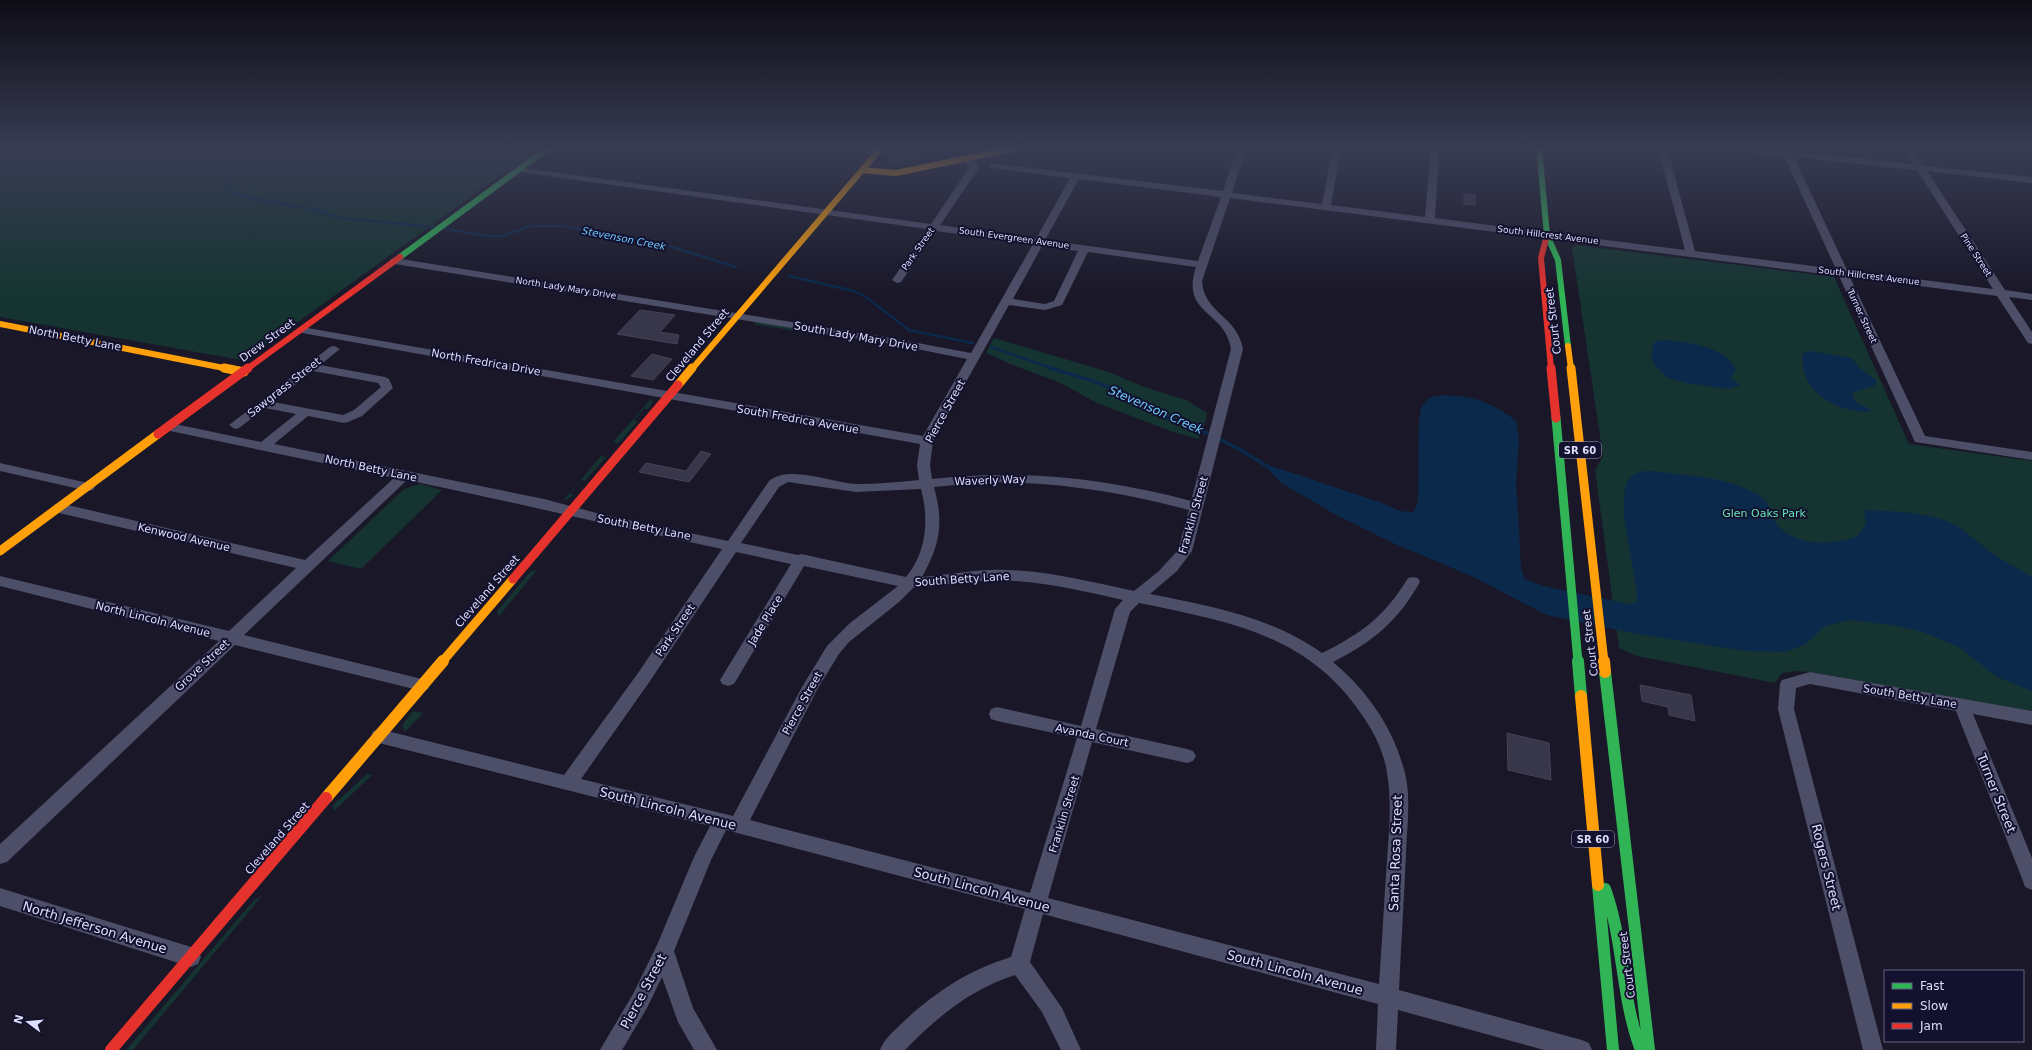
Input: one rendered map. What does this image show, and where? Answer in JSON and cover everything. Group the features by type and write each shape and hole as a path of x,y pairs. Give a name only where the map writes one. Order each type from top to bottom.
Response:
{"main road":[{"name":"Drew Street","path":"0,551 302,330 480,197"},
{"name":"Cleveland Street","path":"111,1050 839,197"},
{"name":"Court Street","path":"1544,197 1547,235 1558,260 1649,1050"},
{"name":"Court Street","path":"1547,235 1541,258 1545,310 1612,1050"},
{"name":"North Betty Lane","path":"0,324 244,372"},
{"path":"1595,862 1616,918 1627,1012 1631,1029 1641,1050"}],"street":[{"name":"South Evergreen Avenue","path":"719,197 1086,248 1202,266"},
{"name":"Park Street","path":"897,280 954,197"},
{"name":"Pierce Street","path":"610,1050 640,1000 664,951 703,856 730,823 834,649 855,627 895,598 910,583 922,564 931,543 934,523 926,483 923,455 927,442 1064,197"},
{"name":"Franklin Street","path":"1018,964 1088,734 1123,609 1135,597 1180,560 1185,551 1236,349 1237,339 1233,330 1199,298 1196,286 1225,197"},
{"name":"South Hillcrest Avenue","path":"1249,197 2032,297"},
{"path":"1326,207 1328,197"},
{"path":"1430,220 1432,197"},
{"path":"1675,197 1690,254"},
{"name":"Turner Street","path":"1807,197 1920,440 2032,456"},
{"name":"Pine Street","path":"1939,197 2032,341"},
{"path":"1006,301 1045,307 1058,303 1086,248"},
{"name":"North Lady Mary Drive","path":"395,261 737,316"},
{"path":"1545,310 1564,312"},
{"name":"South Lady Mary Drive","path":"737,316 891,340 979,349"},
{"name":"North Fredrica Drive","path":"302,330 670,396"},
{"name":"Sawgrass Street","path":"235,425 334,348"},
{"path":"262,404 339,419 349,418 358,413 387,388 385,382 381,380 310,367"},
{"path":"1553,388 1573,391"},
{"name":"South Fredrica Avenue","path":"670,396 927,442"},
{"path":"264,446 306,412"},
{"name":"North Betty Lane","path":"170,427 571,510"},
{"path":"0,467 88,487"},
{"name":"Grove Street","path":"0,856 405,475"},
{"name":"Park Street","path":"568,783 644,677 774,484 782,478"},
{"name":"Waverly Way","path":"782,478 794,478 856,488 985,478 1025,478 1080,482 1125,488 1196,507"},
{"name":"Kenwood Avenue","path":"60,508 308,566"},
{"name":"South Betty Lane","path":"571,510 604,520 802,559 910,583 932,583 974,576 1020,576 1135,597 1221,615 1265,629 1295,644 1322,661"},
{"name":"Jade Place","path":"728,680 802,559"},
{"name":"North Lincoln Avenue","path":"0,581 422,685"},
{"path":"1322,661 1370,634 1389,618 1404,599 1413,582"},
{"name":"Santa Rosa Street","path":"1322,661 1349,685 1367,709 1385,740 1395,768 1399,806 1386,1050"},
{"name":"South Betty Lane","path":"1788,684 1810,678 2032,718"},
{"name":"Rogers Street","path":"1788,684 1786,709 1873,1050"},
{"name":"Turner Street","path":"1962,706 2032,881"},
{"name":"Avanda Court","path":"997,714 1187,756"},
{"name":"South Lincoln Avenue","path":"379,736 730,823 1037,903 1582,1050"},
{"path":"1587,774 1618,780"},
{"name":"North Jefferson Avenue","path":"0,897 191,957"},
{"path":"664,951 676,994 695,1035 707,1050"},
{"path":"890,1050 923,1018 954,994 984,976 1018,964 1041,990 1064,1030 1071,1050"}],"green space":[{"path":"0,197 470,197 269,343 241,360 0,317"},
{"name":"Glen Oaks Park","path":"1576,245 1834,277 1909,444 2032,461 2032,712 1811,672 1796,671 1782,673 1775,683 1637,656 1619,648 1595,470 1603,456 1572,248"},
{"path":"756,322 829,334 829,336 753,324"},
{"path":"994,338 1109,372 1144,387 1186,400 1207,413 1203,431 1198,439 1173,432 1097,403 1061,383 1010,364 986,353"},
{"path":"651,399 653,401 648,409 644,409 634,420 638,421 619,443 613,442"},
{"path":"601,456 606,457 585,481 581,480 570,494 574,495 562,502"},
{"path":"420,484 442,490 361,569 328,561 404,489"},
{"path":"537,570 500,615 498,615 497,611 530,572"},
{"path":"413,711 423,713 405,732 402,725"},
{"path":"367,774 372,775 334,811 333,805"},
{"path":"262,896 133,1050 126,1050 254,900"}],"water":[{"path":"1667,340 1695,344 1724,355 1736,369 1731,378 1740,385 1728,389 1686,383 1668,378 1656,367 1651,357 1653,345 1656,341"},
{"path":"1809,351 1853,359 1859,368 1877,381 1874,386 1852,393 1857,402 1872,411 1850,410 1827,401 1818,394 1810,385 1805,375 1802,357 1804,353"},
{"path":"1443,395 1464,397 1482,401 1499,409 1516,421 1519,440 1516,484 1521,568 1525,579 1547,587 1629,604 1637,602 1634,573 1624,516 1624,498 1626,484 1633,475 1643,472 1654,471 1703,477 1738,485 1757,494 1766,501 1772,517 1783,531 1793,537 1814,542 1837,542 1858,536 1866,524 1864,510 1916,514 1937,518 1953,524 1992,553 2032,577 2032,691 1997,677 1959,647 1923,632 1892,625 1850,620 1825,626 1806,644 1786,652 1745,651 1637,634 1547,615 1471,576 1393,543 1338,516 1281,483 1264,464 1380,502 1400,511 1414,512 1418,501 1419,420 1421,407 1430,397"}],"building":[{"path":"1464,197 1475,197 1475,205 1464,204"},
{"path":"640,310 675,315 660,332 679,335 677,344 617,334"},
{"path":"652,354 672,359 653,380 631,376"},
{"path":"701,451 711,454 689,482 639,472 646,463 686,471"},
{"path":"1640,685 1691,695 1695,721 1669,715 1668,707 1642,701"},
{"path":"1507,733 1549,743 1551,780 1508,770"}],"waterway":[{"name":"Stevenson Creek","path":"245,197 311,209 341,218 435,227"},
{"name":"Stevenson Creek","path":"441,228 487,236 502,236 531,226 563,226 666,245 736,267"},
{"name":"Stevenson Creek","path":"789,276 854,291 866,297 909,330 973,343"},
{"name":"Stevenson Creek","path":"991,347 1054,369"},
{"name":"Stevenson Creek","path":"1050,368 1096,382 1131,396 1165,417 1203,431 1239,449 1267,466"}],"traffic: fast":[{"path":"400,257 481,197"},
{"path":"1544,197 1547,235 1558,260 1568,346"},
{"path":"1556,418 1581,696"},
{"path":"1605,672 1649,1050"},
{"path":"1598,885 1613,1050"},
{"path":"1605,889 1617,929 1628,1010 1641,1050"}],"traffic: slow":[{"path":"678,385 839,197"},
{"path":"0,324 244,372"},
{"path":"1568,346 1605,672"},
{"path":"0,551 158,434"},
{"path":"326,798 513,579"},
{"path":"1581,696 1598,885"}],"traffic: jam":[{"path":"1547,235 1541,258 1556,418"},
{"path":"158,434 400,257"},
{"path":"513,579 678,385"},
{"path":"111,1050 326,798"}]}
